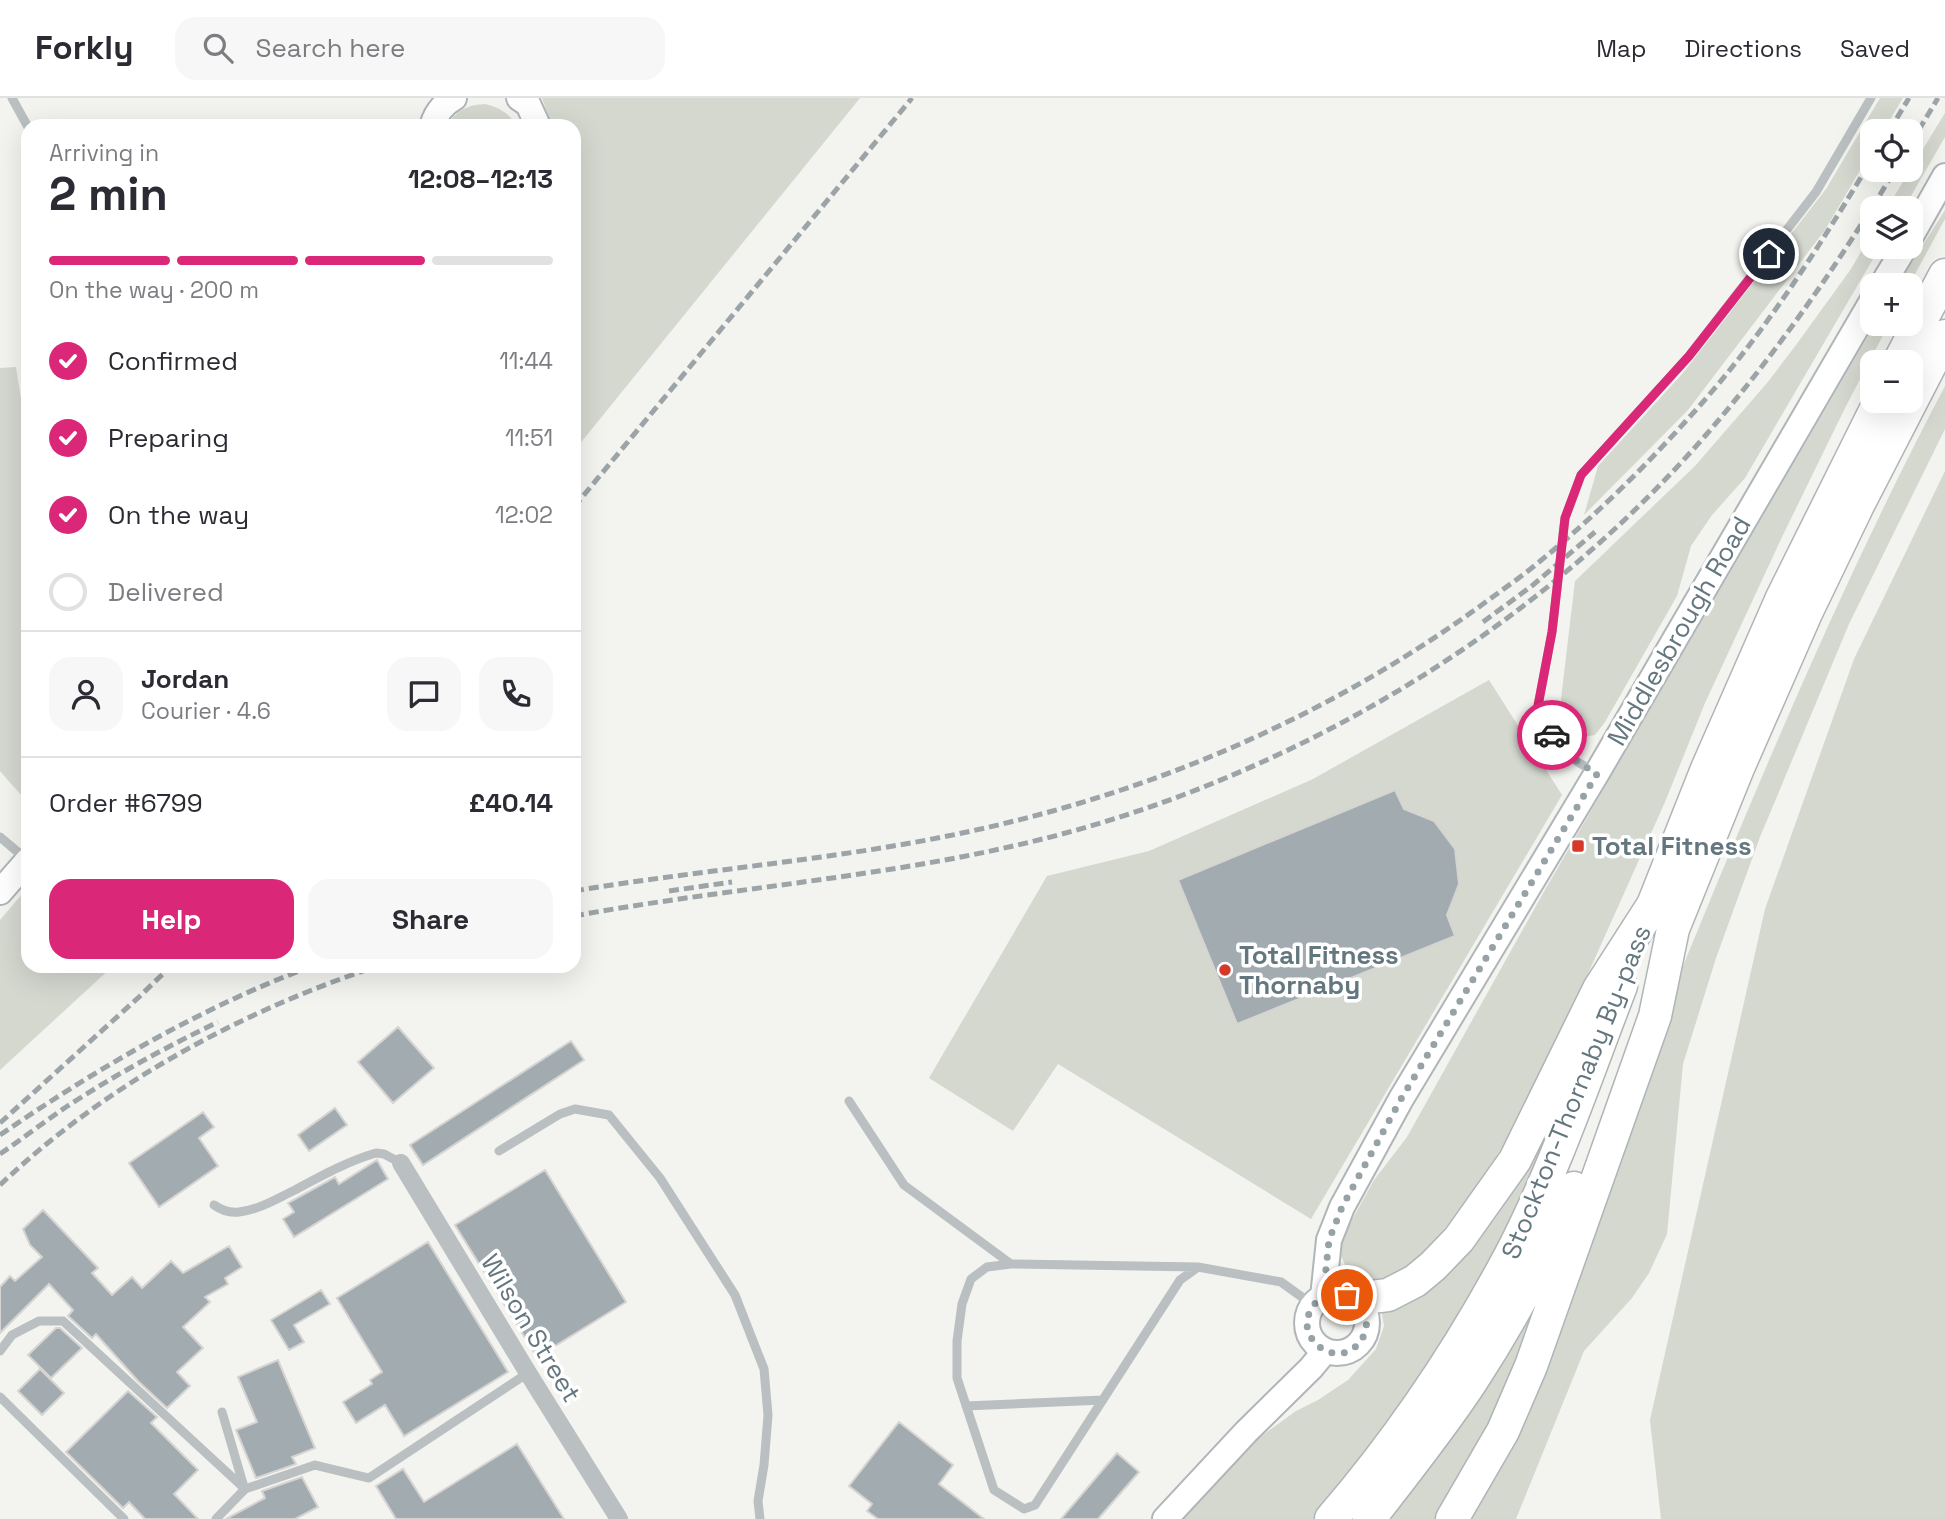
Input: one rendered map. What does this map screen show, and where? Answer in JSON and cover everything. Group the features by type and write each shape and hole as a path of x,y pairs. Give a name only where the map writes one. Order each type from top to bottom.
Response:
{"highway":[{"path":"1905,350 1939,285 1945,263"},
{"path":"1923,377 1945,336"},
{"path":"1923,382 1945,354"},
{"path":"1354,1299 1388,1294 1415,1281 1433,1266 1459,1239 1515,1160 1599,989 1653,905 1707,769 1782,598 1874,413"},
{"path":"1452,1519 1503,1431 1531,1366 1655,1016 1673,929 1738,768 1806,613 1905,413"},
{"name":"Stockton-Thornaby By-pass","path":"1331,1519 1404,1425 1465,1335 1511,1254 1551,1166 1653,905"},
{"name":"Stockton-Thornaby By-pass","path":"1369,1519 1471,1381 1517,1304 1557,1227 1673,929"}],"main road":[{"path":"434,119 447,100"},
{"path":"1923,215 1945,176"},
{"name":"Middlesbrough Road","path":"1325,1351 1308,1331 1307,1322 1309,1313 1318,1301 1329,1240 1342,1207 1401,1099 1597,774 1860,323"},
{"path":"0,892 21,868"},
{"path":"1165,1519 1325,1351 1344,1352 1360,1342 1365,1334 1366,1314 1354,1299 1339,1293 1318,1301"}],"street":[{"name":"Wilson Street","path":"401,1163 527,1373 619,1519"}],"lane":[{"path":"12,98 24,119"},
{"path":"1597,774 1563,752 1537,711 1552,632 1565,518 1581,475 1689,356 1816,192 1871,98"},
{"path":"0,837 21,854"},
{"path":"849,1101 904,1185 1012,1264"},
{"path":"499,1151 561,1114 575,1109 609,1115 660,1178 735,1295 764,1369 768,1415 758,1501 760,1519"},
{"path":"214,1205 229,1212 254,1209 325,1174 376,1153 401,1163"},
{"path":"1198,1267 1180,1280 1035,1505 1024,1509 994,1490 957,1378 957,1341 962,1304 971,1279 987,1267 1012,1264 1198,1267 1280,1282 1318,1301"},
{"path":"0,1351 12,1335 39,1321 63,1321 245,1489"},
{"path":"216,1519 245,1489 315,1465 369,1478 527,1373"},
{"path":"0,1397 124,1519"},
{"path":"966,1406 1103,1400"},
{"path":"222,1412 245,1489"}],"shaded area":[{"path":"542,98 860,98 581,442 581,119 550,119"},
{"path":"1880,98 1903,98 1890,119 1868,119"},
{"path":"485,104 495,107 512,119 452,119 463,109"},
{"path":"1945,113 1945,137 1923,175 1923,149"},
{"path":"1860,132 1860,170 1825,230 1688,410 1584,515 1598,466 1683,373 1826,189"},
{"path":"1903,182 1919,182 1911,196 1894,196"},
{"path":"1945,210 1945,219 1916,273 1906,273 1914,259 1923,259 1923,245"},
{"path":"1860,254 1860,259 1873,259 1865,273 1860,273 1860,281 1745,478 1712,515 1691,546 1677,596 1605,722 1595,735 1574,738 1561,722 1561,699 1575,581 1695,466 1767,383"},
{"path":"1868,336 1883,336 1875,350 1860,350 1860,379 1781,539 1705,703 1665,802 1534,1094 1469,1202 1404,1272 1379,1283 1364,1282 1348,1271 1341,1256 1343,1236 1374,1180 1407,1137 1546,888"},
{"path":"16,367 21,399 21,795 0,771 0,368"},
{"path":"1945,386 1945,429 1849,624 1760,837 1716,958 1683,1064 1667,1234 1649,1273 1632,1298 1584,1351 1516,1519 1462,1519 1653,1040 1771,755 1854,569"},
{"path":"1945,471 1945,1519 1661,1519 1650,1420 1765,909 1854,659"},
{"name":"Total Fitness Thornaby","path":"1489,680 1562,795 1311,1219 1058,1064 1013,1131 929,1078 1047,876 1149,851 1313,779"},
{"path":"21,895 21,973 105,973 0,1070 0,920"},
{"path":"1549,1113 1556,1118 1501,1247 1456,1326 1318,1519 1177,1519 1224,1469 1264,1434 1348,1380 1376,1349 1384,1326 1381,1307"},
{"path":"1549,1281 1503,1398 1439,1519 1386,1519"}],"building":[{"path":"1395,790 1404,809 1434,821 1455,849 1459,884 1447,915 1455,936 1237,1024 1178,880"},
{"path":"398,1027 434,1068 393,1103 358,1062"},
{"path":"571,1041 584,1060 423,1165 410,1145"},
{"path":"335,1108 347,1125 309,1151 298,1135"},
{"path":"203,1112 214,1127 199,1138 218,1166 159,1207 129,1163"},
{"path":"377,1160 388,1179 294,1237 283,1219 294,1212 288,1203 335,1177 339,1184"},
{"path":"545,1170 626,1302 537,1357 455,1225"},
{"path":"43,1210 98,1268 92,1273 112,1295 132,1277 142,1288 171,1261 183,1273 229,1246 242,1267 225,1278 228,1284 205,1297 210,1302 183,1327 203,1348 177,1372 190,1386 167,1408 138,1381 96,1334 92,1338 68,1316 73,1310 49,1284 0,1333 0,1287 10,1276 15,1281 42,1257 30,1245 23,1229"},
{"path":"428,1242 508,1372 404,1436 385,1405 356,1423 343,1402 372,1384 370,1380 382,1372 337,1298"},
{"path":"321,1290 330,1304 294,1325 304,1342 289,1350 271,1320"},
{"path":"56,1328 60,1328 82,1348 51,1378 28,1355"},
{"path":"278,1360 315,1448 292,1457 296,1464 256,1478 236,1430 257,1422 238,1377"},
{"path":"40,1369 64,1393 42,1415 18,1391"},
{"path":"128,1391 157,1417 151,1423 198,1470 174,1494 198,1519 145,1519 129,1502 123,1508 66,1452"},
{"path":"899,1422 953,1465 939,1484 984,1519 878,1519 867,1511 872,1504 849,1486"},
{"path":"517,1444 564,1519 396,1519 376,1486 403,1469 424,1502"},
{"path":"1117,1453 1139,1472 1098,1519 1061,1519"},
{"path":"302,1477 318,1507 295,1519 226,1519 265,1498 262,1491"}],"railway":[{"path":"581,499 912,98"},
{"path":"1896,119 1909,98"},
{"path":"1923,123 1938,98"},
{"path":"581,890 883,848 985,828 1052,811 1183,768 1246,742 1367,679 1426,643 1525,573 1561,544 1644,466 1702,403 1749,345 1813,254 1860,178"},
{"path":"581,915 941,861 1062,834 1153,806 1242,771 1329,730 1413,682 1493,628 1569,569 1640,505 1705,436 1757,373 1829,273 1888,182"},
{"path":"1483,622 1533,585 1595,532"},
{"path":"669,891 732,882"},
{"path":"0,1123 164,973"},
{"path":"0,1135 74,1086 151,1041 230,1001 295,973"},
{"path":"0,1185 84,1115 177,1055 276,1005 358,973"},
{"path":"0,1154 103,1084 218,1022"}],"way so far":[{"path":"1347,1295 1354,1299 1366,1314 1365,1334 1360,1342 1344,1352 1325,1351 1312,1339 1307,1322 1313,1305 1323,1297 1329,1240 1342,1207 1401,1099 1597,774 1563,752 1552,735"}],"place":[{"name":"Total Fitness","path":"1578,846"},
{"name":"Total Fitness Thornaby","path":"1225,970"}],"route":[{"path":"1552,735 1537,711 1552,632 1565,518 1581,475 1689,356 1769,254"}]}
